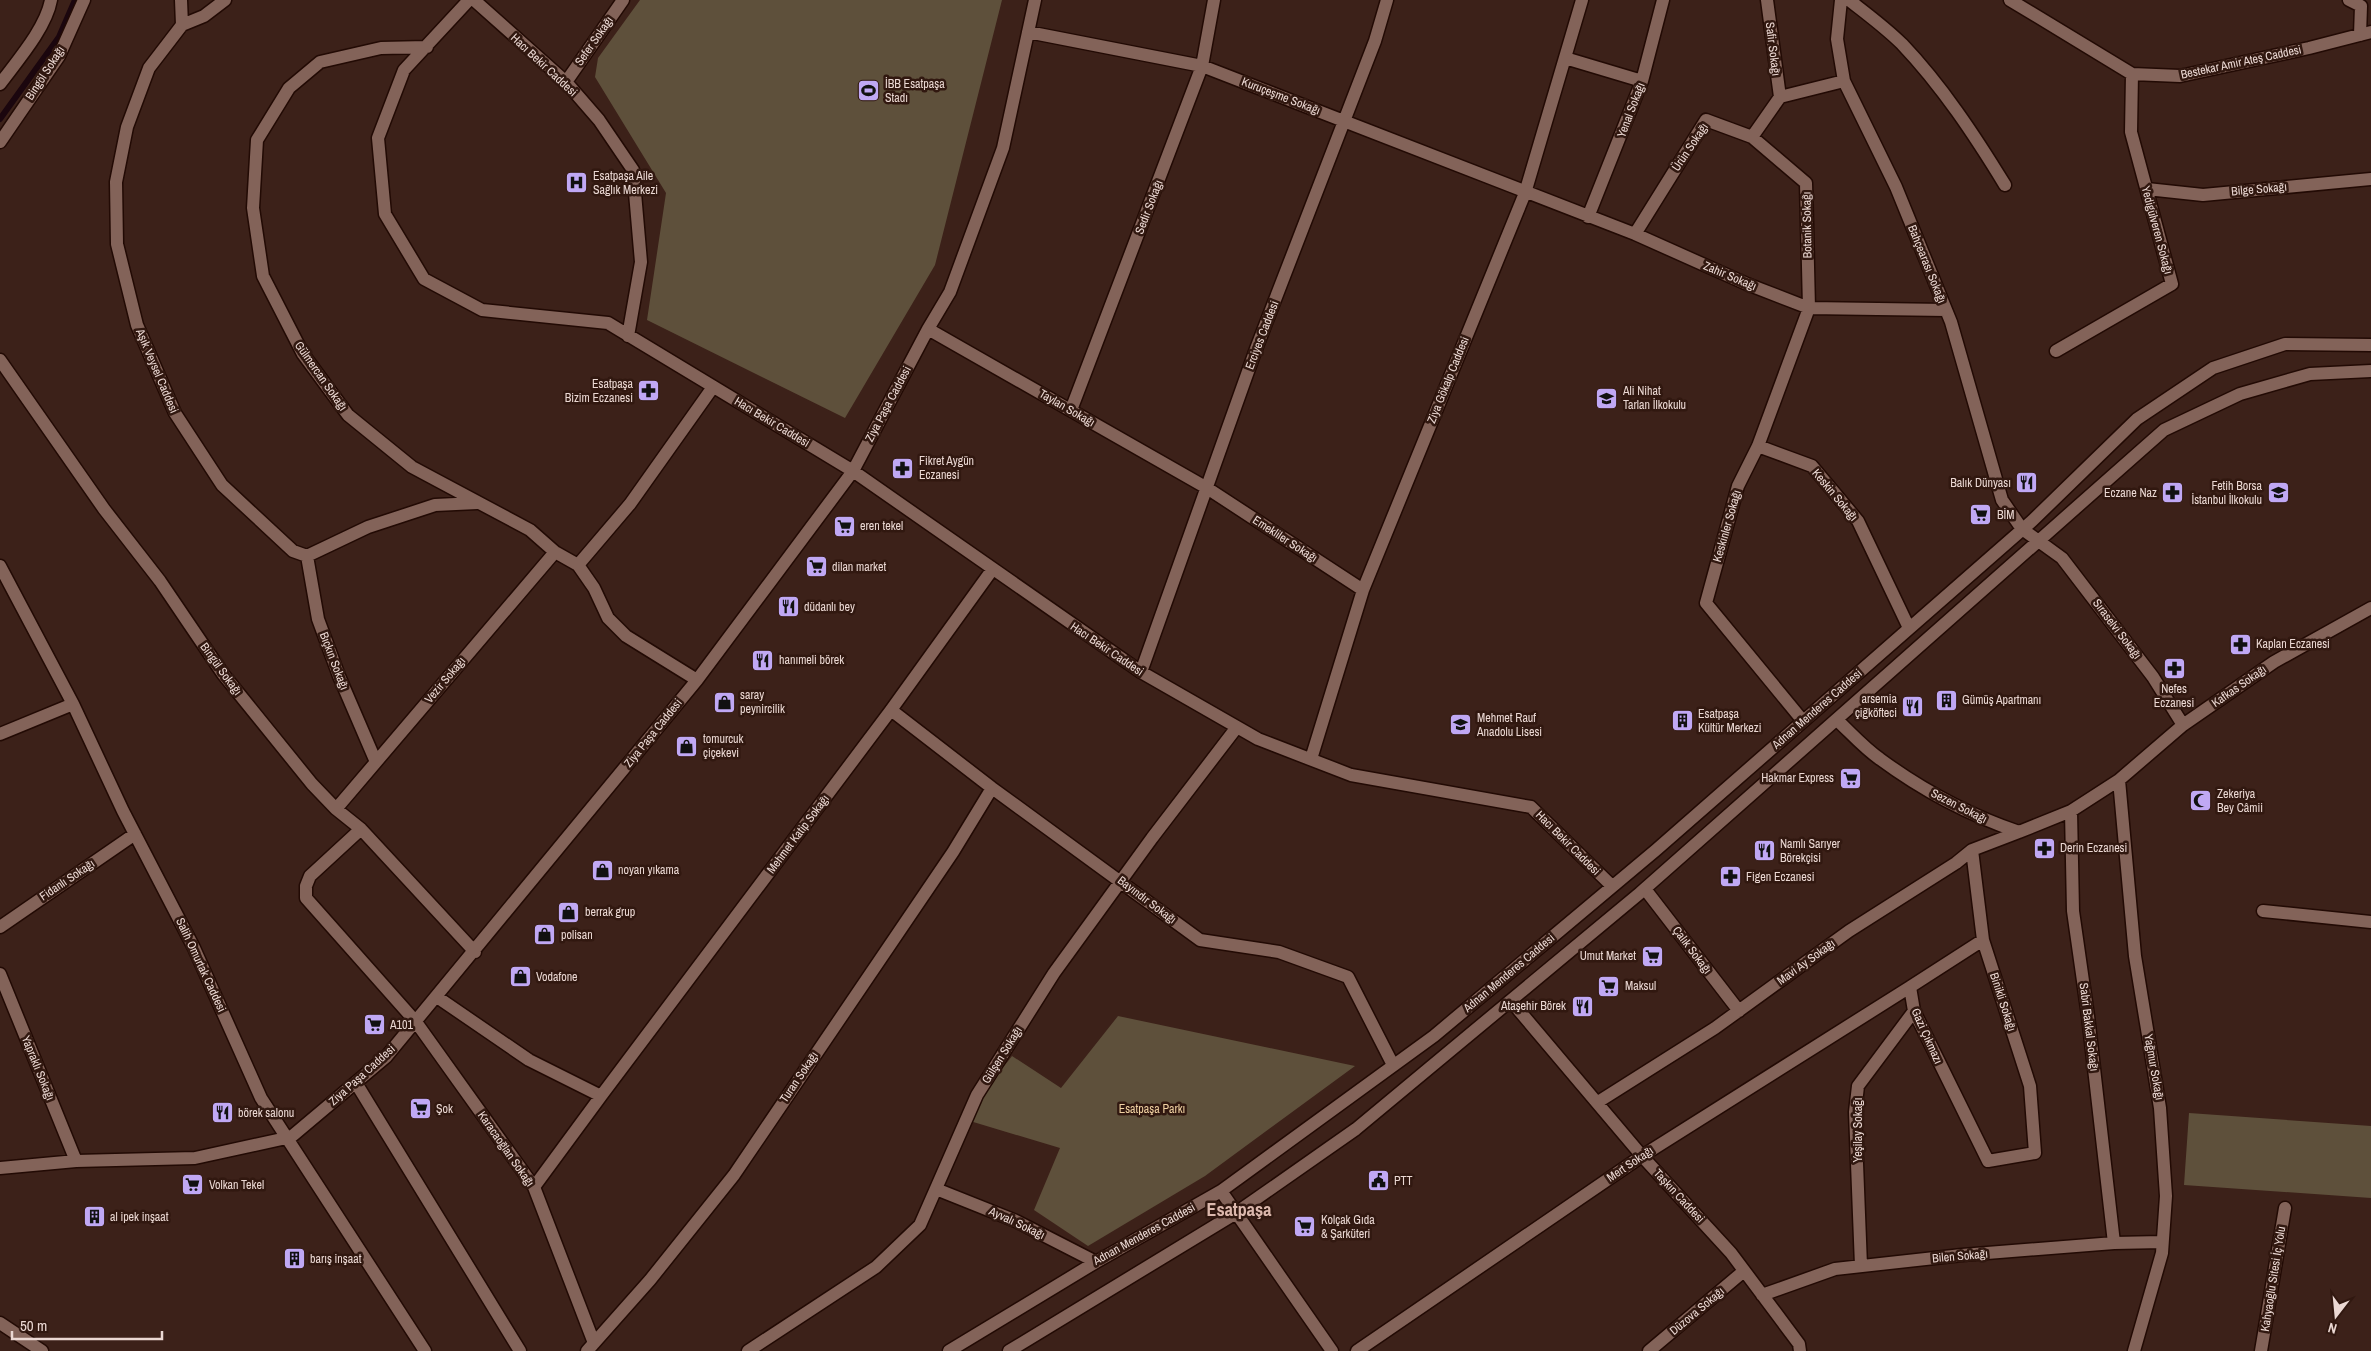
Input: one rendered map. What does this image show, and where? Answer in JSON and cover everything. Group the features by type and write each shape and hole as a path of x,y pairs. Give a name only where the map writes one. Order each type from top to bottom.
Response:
{"street":[{"path":"0,84 31,41 50,8 51,0"},
{"name":"Bingöl Sokağı","path":"0,142 58,56 84,0"},
{"path":"182,0 182,25 204,16 225,0"},
{"name":"Hacı Bekir Caddesi","path":"469,0 404,70 378,138 385,214 424,279 482,310 608,323 853,471 992,570 1141,672 1258,739 1351,775 1531,807 1612,886"},
{"name":"Hacı Bekir Caddesi","path":"474,0 566,82 598,120 633,170 641,262 628,336"},
{"name":"Sefer Sokağı","path":"566,82 622,0"},
{"name":"Ziya Paşa Caddesi","path":"0,1168 76,1161 195,1158 288,1138 386,1057 475,952 697,680 853,471 928,329 950,292 1003,148 1035,0"},
{"name":"Sedir Sokağı","path":"1071,410 1202,66 1214,0"},
{"name":"Erciyes Caddesi","path":"1141,672 1256,349 1344,121 1387,0"},
{"name":"Ziya Gökalp Caddesi","path":"1311,759 1363,590 1525,193 1582,0"},
{"name":"Yenal Sokağı","path":"1588,217 1642,81 1662,0"},
{"name":"Safir Sokağı","path":"1767,0 1780,97"},
{"name":"Bahçearası Sokağı","path":"1841,0 1836,40 1844,81 1896,187 1946,310 2002,500 2022,529"},
{"path":"1849,0 1901,43 1920,65 1972,133 2005,185"},
{"name":"Bestekar Amir Ateş Caddesi","path":"2010,0 2132,74 2180,76 2309,48 2366,33"},
{"path":"2357,2 2366,33"},
{"name":"Aşık Veysel Caddesi","path":"182,25 149,68 127,127 116,182 117,244 137,325 175,414 222,485 293,551 307,556"},
{"name":"Kuruçeşme Sokağı","path":"1028,32 1202,66 1525,193"},
{"name":"Gülmercan Sokağı","path":"427,47 382,48 320,62 289,88 258,140 253,208 263,276 303,354 348,415 412,467 530,530 555,552 578,565 594,588 608,618 626,636 697,680"},
{"path":"1565,58 1642,81"},
{"name":"Yedigülveren Sokağı","path":"2056,351 2172,284 2131,132 2132,74"},
{"path":"1752,137 1780,97 1844,81"},
{"name":"Ürün Sokağı","path":"1635,234 1706,120 1752,137"},
{"name":"Botanik Sokağı","path":"1752,137 1806,183 1809,308"},
{"name":"Bilge Sokağı","path":"2147,189 2203,195 2371,179"},
{"name":"Zahir Sokağı","path":"1525,193 1635,234 1747,284 1809,308 1946,310"},
{"name":"Keskinler Sokağı","path":"1803,721 1706,603 1738,486 1758,446 1809,308"},
{"name":"Taylan Sokağı","path":"928,329 1206,488"},
{"name":"Adnan Menderes Caddesi","path":"949,1351 1096,1262 1221,1191 1434,1036 1612,886 2022,529 2137,419 2213,368 2286,344 2371,345"},
{"name":"Bingül Sokağı","path":"0,360 104,509 160,581 222,674 307,778 336,809 361,828 475,952"},
{"name":"Adnan Menderes Caddesi","path":"1009,1351 1236,1213 1356,1129 1645,889 2039,543 2164,430 2240,394 2310,374 2371,371"},
{"path":"578,565 630,504 713,387"},
{"name":"Keskin Sokağı","path":"1758,446 1812,466 1858,521 1909,628"},
{"name":"Emekliler Sokağı","path":"1206,488 1363,590"},
{"path":"307,556 368,527 435,505 477,503"},
{"path":"2022,529 2039,543"},
{"name":"Sıraselvi Sokağı","path":"2039,543 2062,558 2086,588 2153,676 2183,725"},
{"name":"Vezir Sokağı","path":"336,809 555,552"},
{"name":"Bıçkın Sokağı","path":"307,556 318,619 339,676 376,762"},
{"name":"Salih Omurtak Caddesi","path":"0,566 73,704 135,834 194,948 261,1098 425,1351"},
{"name":"Mehmet Katip Sokağı","path":"534,1187 891,710 992,570"},
{"name":"Kafkas Sokağı","path":"2119,780 2183,725 2274,662 2371,608"},
{"path":"0,734 73,704"},
{"name":"Bayındır Sokağı","path":"891,710 992,788 1121,880 1200,940 1279,952 1348,977 1393,1065"},
{"name":"Sezen Sokağı","path":"1837,720 1879,758 1928,790 1978,818 2019,832"},
{"name":"Gülşen Sokağı","path":"748,1351 876,1267 920,1225 976,1095 1054,973 1121,880 1237,727"},
{"path":"2019,832 2072,811 2119,780"},
{"name":"Yağmur Sokağı","path":"2119,780 2135,956 2160,1108 2166,1196 2162,1253 2134,1351"},
{"name":"Turan Sokağı","path":"591,1347 650,1280 734,1175 953,852 992,788"},
{"name":"Sabri Bakkal Sokağı","path":"2072,811 2073,911 2088,1016 2114,1243"},
{"name":"Karacaoğlan Sokağı","path":"361,828 310,876 306,886 306,898 416,1022 534,1187 591,1347"},
{"name":"Mavi Ay Sokağı","path":"1598,1102 1739,1011 1850,931 1956,863 1972,850 2019,832"},
{"name":"Fidanlı Sokağı","path":"0,927 135,834"},
{"name":"Binikli Sokağı","path":"1972,850 1983,940 2030,1086 2035,1153 1988,1161"},
{"name":"Çalık Sokağı","path":"1645,889 1739,1011"},
{"path":"2263,910 2371,922"},
{"path":"1910,987 1983,940"},
{"name":"Yapraklı Sokağı","path":"0,974 76,1161"},
{"name":"Gazi Çıkmazı","path":"1910,987 1914,1012 1988,1161"},
{"name":"Mert Sokağı","path":"1356,1351 1642,1156 1910,987"},
{"path":"437,997 529,1060 601,1096"},
{"name":"Taşkın Caddesi","path":"1511,1001 1642,1156 1731,1253 1799,1344 1800,1351"},
{"name":"Yeşilay Sokağı","path":"1861,1266 1855,1112 1858,1086 1914,1012"},
{"path":"356,1083 520,1351"},
{"name":"Ayvalı Sokağı","path":"936,1189 1016,1221 1096,1262"},
{"path":"1221,1191 1332,1351"},
{"name":"Kahyaoğlu Sitesi İç Yolu","path":"2261,1351 2284,1208"},
{"name":"Bilen Sokağı","path":"1762,1295 1835,1269 1962,1255 2114,1243 2162,1242"},
{"name":"Düzova Sokağı","path":"1649,1351 1744,1271"},
{"path":"0,1323 42,1351"}],"green space":[{"path":"640,0 1002,0 935,265 845,418 647,320 666,193 595,77 598,58"},
{"name":"Esatpaşa Parkı","path":"1118,1016 1355,1066 1205,1176 1088,1246 1034,1210 1060,1148 970,1121 980,1097 1012,1056 1061,1088"},
{"path":"2189,1113 2371,1126 2371,1198 2184,1185"}],"waterway":[{"path":"0,119 59,37 75,0"}],"place":[{"name":"İBB Esatpaşa Stadı","path":"869,91"},
{"name":"Esatpaşa Aile Sağlık Merkezi","path":"577,183"},
{"name":"Esatpaşa Bizim Eczanesi","path":"649,391"},
{"name":"Ali Nihat Tarlan İlkokulu","path":"1607,398"},
{"name":"Fikret Aygün Eczanesi","path":"903,468"},
{"name":"Balık Dünyası","path":"2027,483"},
{"name":"Eczane Naz","path":"2173,493"},
{"name":"Fetih Borsa İstanbul İlkokulu","path":"2278,493"},
{"name":"BİM","path":"1981,515"},
{"name":"eren tekel","path":"844,526"},
{"name":"dilan market","path":"816,567"},
{"name":"düdanlı bey","path":"788,607"},
{"name":"Kaplan Eczanesi","path":"2240,644"},
{"name":"hanımeli börek","path":"763,660"},
{"name":"Nefes Eczanesi","path":"2174,668"},
{"name":"Gümüş Apartmanı","path":"1946,700"},
{"name":"saray peynircilik","path":"724,702"},
{"name":"arsemia çiğköfteci","path":"1913,706"},
{"name":"Esatpaşa Kültür Merkezi","path":"1682,721"},
{"name":"Mehmet Rauf Anadolu Lisesi","path":"1461,725"},
{"name":"tomurcuk çiçekevi","path":"687,746"},
{"name":"Hakmar Express","path":"1850,778"},
{"name":"Zekeriya Bey Câmii","path":"2201,801"},
{"name":"Derin Eczanesi","path":"2044,848"},
{"name":"Namlı Sarıyer Börekçisi","path":"1764,851"},
{"name":"noyan yıkama","path":"602,870"},
{"name":"Figen Eczanesi","path":"1730,877"},
{"name":"berrak grup","path":"569,912"},
{"name":"polisan","path":"545,935"},
{"name":"Umut Market","path":"1652,956"},
{"name":"Vodafone","path":"520,977"},
{"name":"Maksul","path":"1609,986"},
{"name":"Ataşehir Börek","path":"1582,1006"},
{"name":"A101","path":"374,1025"},
{"name":"Şok","path":"420,1109"},
{"name":"börek salonu","path":"222,1113"},
{"name":"PTT","path":"1378,1181"},
{"name":"Volkan Tekel","path":"193,1185"},
{"name":"al ipek inşaat","path":"94,1217"},
{"name":"Kolçak Gıda & Şarküteri","path":"1305,1227"},
{"name":"barış inşaat","path":"294,1259"}],"district":[{"name":"Esatpaşa","path":"1239,1209"}]}
